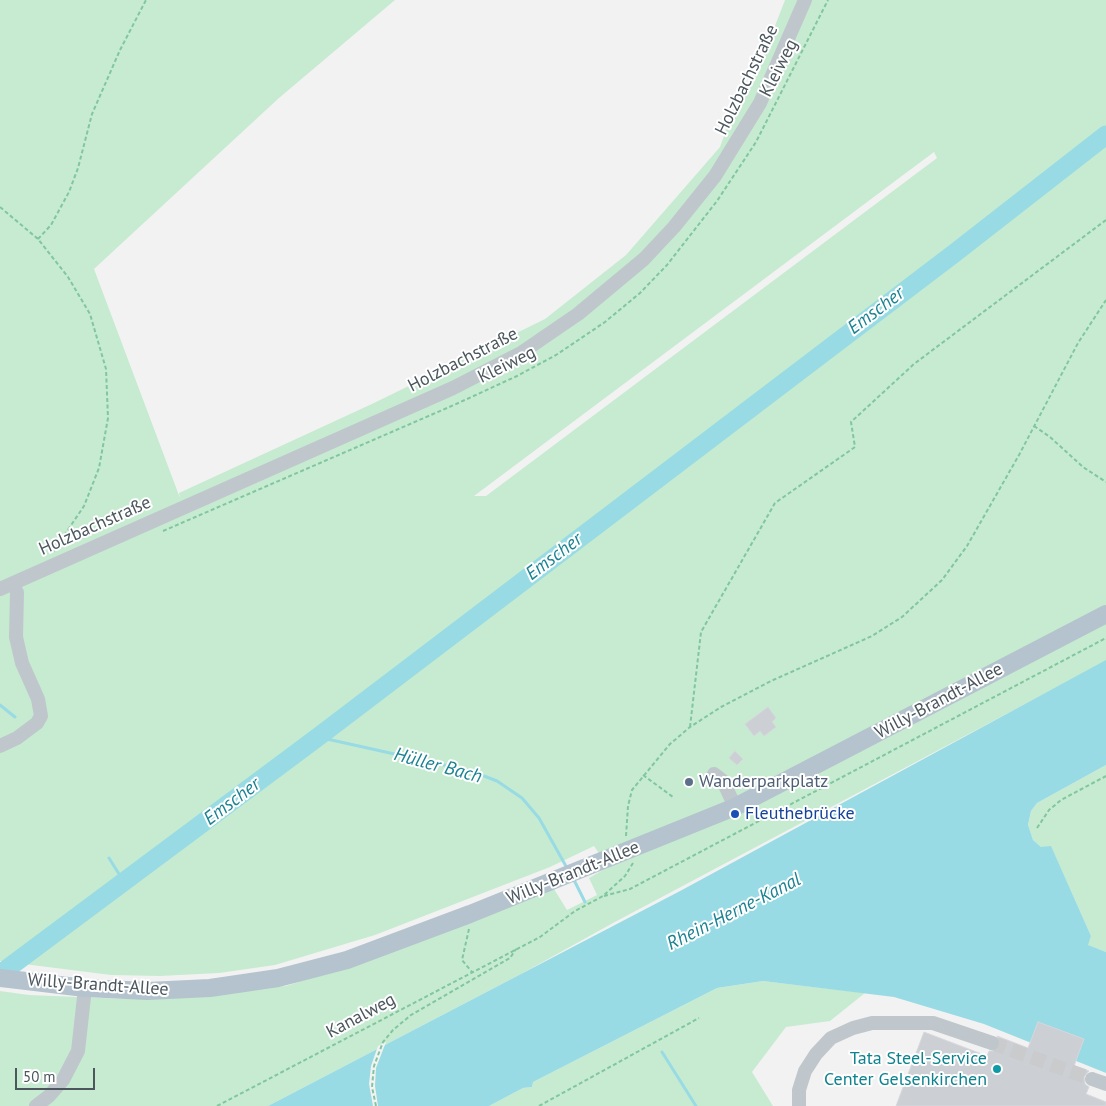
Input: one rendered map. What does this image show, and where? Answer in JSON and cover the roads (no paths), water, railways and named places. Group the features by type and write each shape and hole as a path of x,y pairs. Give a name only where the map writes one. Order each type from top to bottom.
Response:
{"main road":[{"name":"Willy-Brandt-Allee","path":"0,978 84,988 147,991 201,989 278,978 347,960 561,878 735,806 1106,614"}],"street":[{"name":"Holzbachstraße","path":"0,589 453,388 521,353 578,314 644,259 674,227 716,176 760,103 805,0"},
{"path":"0,746 17,738 38,723 41,716 38,699 22,663 16,637 17,592"},
{"path":"714,774 723,781 735,806"},
{"path":"36,1106 49,1096 64,1080 78,1051 84,988"},
{"path":"799,1106 800,1090 805,1071 816,1054 831,1038 852,1028 872,1023 933,1023 992,1043"},
{"path":"1092,1079 1106,1084"}],"water":[{"name":"Rhein-Herne-Kanal","path":"1106,660 1106,765 1037,803 1031,811 1028,825 1033,840 1041,847 1051,846 1091,936 1088,945 1106,952 1106,1073 984,1024 894,997 763,981 717,988 533,1082 532,1087 523,1088 489,1106 268,1106 682,890"}],"waterway":[{"name":"Emscher","path":"0,974 318,737 956,252 1106,135"},
{"path":"0,705 15,717"},
{"name":"Hüller Bach","path":"318,737 471,771 497,781 522,798 539,818 567,868"},
{"path":"109,858 124,882"},
{"name":"Hüller Bach","path":"573,878 585,902"},
{"name":"Hüller Bach","path":"662,1052 696,1106"}],"tunnel":[{"path":"992,1043 1092,1079"}],"place":[{"name":"Wanderparkplatz","path":"689,782"},
{"name":"Fleuthebrücke","path":"735,814"},
{"name":"Tata Steel-Service Center Gelsenkirchen","path":"997,1069"}]}
